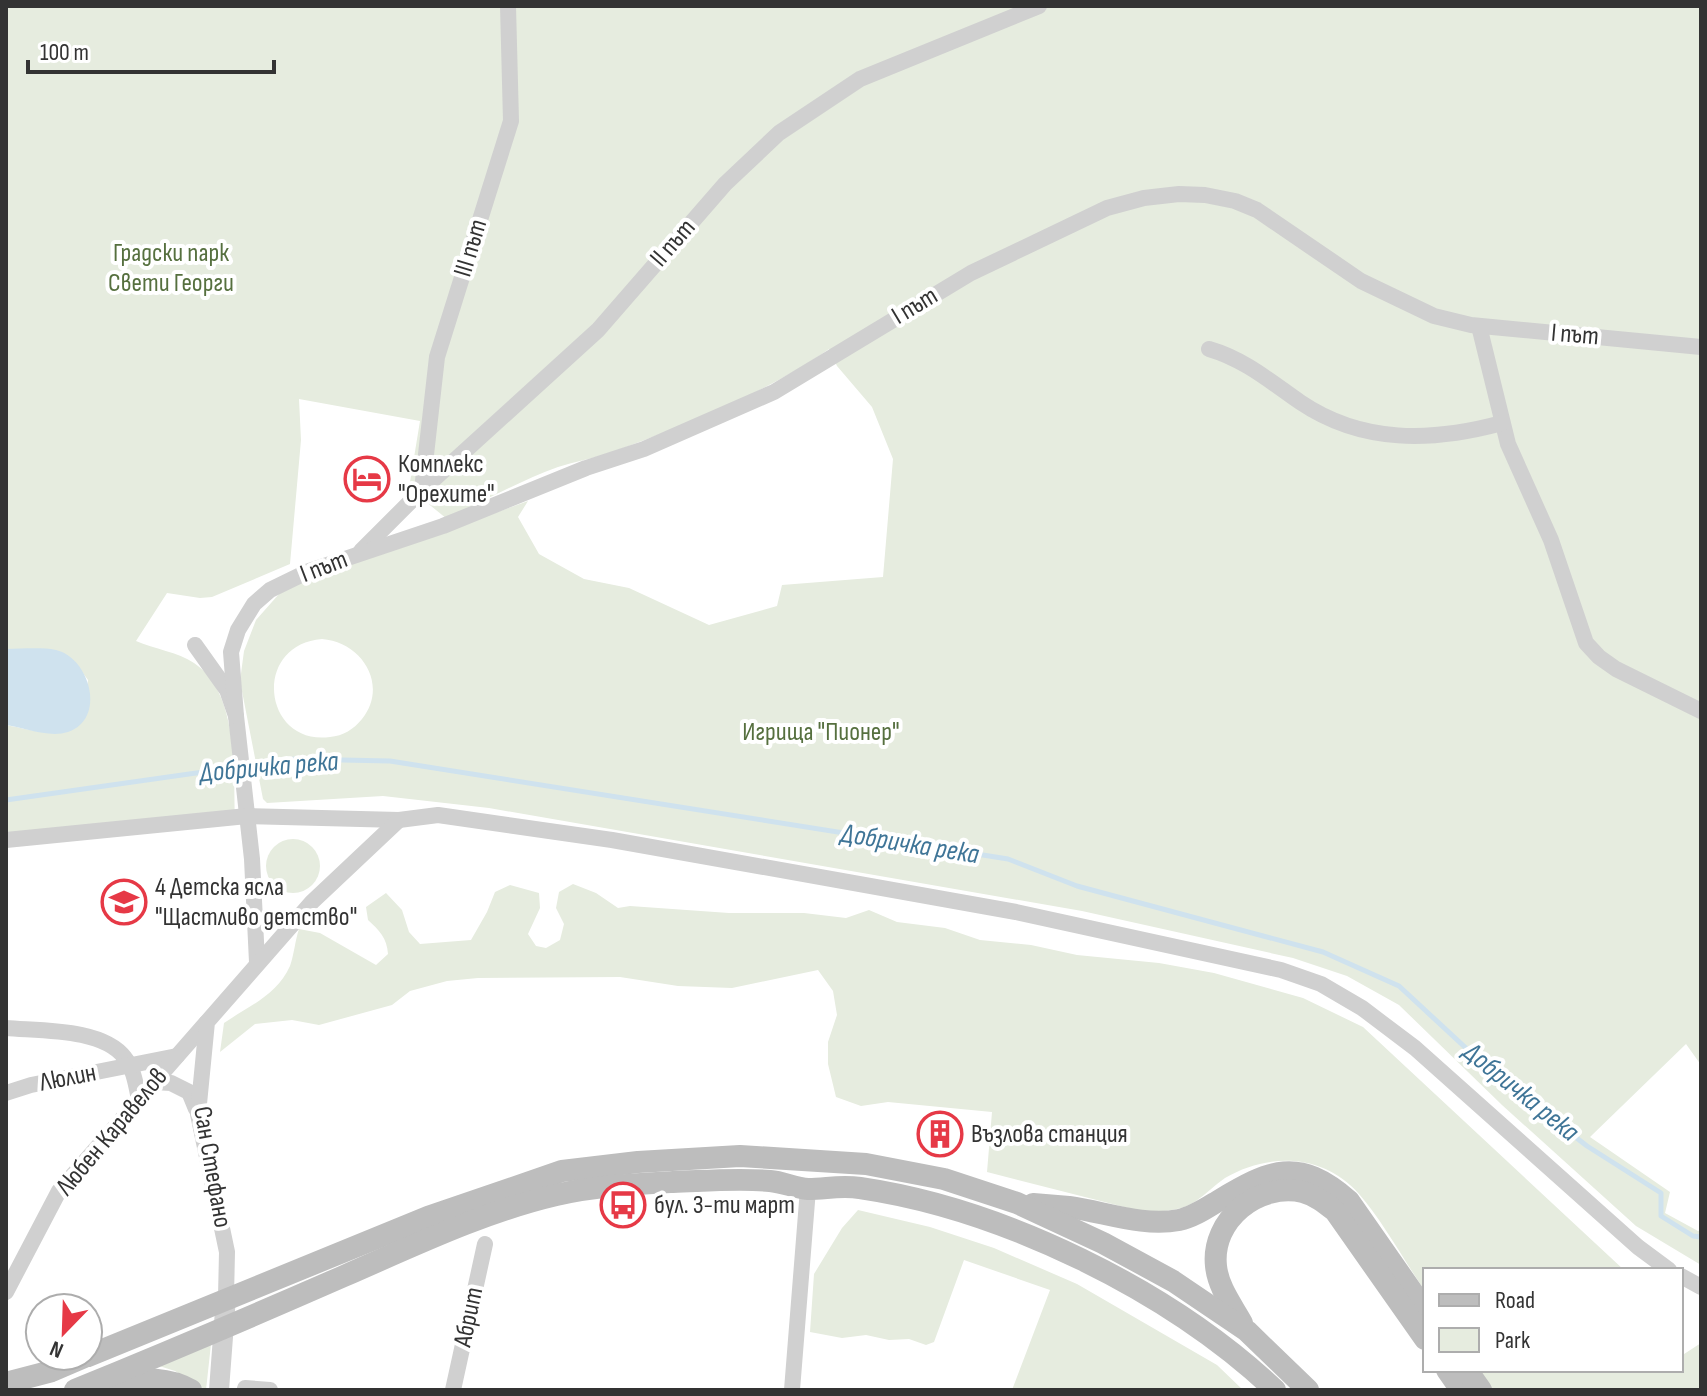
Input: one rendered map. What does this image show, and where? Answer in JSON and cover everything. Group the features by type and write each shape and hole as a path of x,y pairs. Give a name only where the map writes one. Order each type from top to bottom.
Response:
{"main road":[{"path":"104,1349 428,1217 562,1171 638,1162 740,1156 866,1164 944,1179 1017,1203 1103,1243 1173,1281 1247,1331 1308,1390"},
{"path":"808,1188 820,1184 824,1172 811,1161"},
{"path":"1017,1203 1069,1207 1134,1219 1179,1220 1197,1214 1257,1177 1275,1172 1313,1176 1335,1188 1349,1201 1423,1307"},
{"path":"84,1387 431,1238 501,1212 558,1194 634,1184 732,1179 773,1181 808,1188 835,1185 861,1188 926,1201 1003,1225 1092,1265 1162,1306 1228,1350 1275,1390"},
{"path":"1247,1331 1220,1286 1215,1254 1228,1221 1254,1198 1270,1192 1288,1191 1304,1192 1335,1211 1423,1336"},
{"path":"6,1383 48,1372"},
{"path":"1448,1372 1461,1390"},
{"path":"1468,1372 1481,1390"},
{"path":"84,1387 154,1379 176,1382 191,1390"}],"street":[{"name":"ІІІ път","path":"422,490 437,357 511,121 508,6"},
{"name":"ІІ път","path":"358,554 422,490 598,330 725,184 779,133 860,79 1039,6"},
{"name":"І път","path":"236,716 231,652 238,630 254,604 270,590 309,571 443,526 586,468 644,449 774,392 971,273 1107,208 1144,198 1205,195 1235,201 1276,222 1361,281 1434,316 1479,326 1701,347"},
{"path":"1479,326 1502,423 1525,487 1551,540 1586,643 1616,669 1701,711"},
{"path":"1209,349 1226,354 1253,369 1304,405 1343,426 1367,433 1400,437 1442,434 1479,430 1502,423"},
{"path":"195,645 227,690 236,716 252,859 257,962"},
{"path":"6,840 246,808 313,819 399,820 438,815 612,840 1016,912 1227,956 1321,984 1362,1008 1415,1048 1638,1247 1666,1268"},
{"path":"207,1022 312,902 399,820"},
{"name":"Любен Каравелов","path":"6,1292 59,1191 207,1022"},
{"name":"Сан Стефано","path":"207,1022 198,1114 227,1252 219,1390"},
{"path":"6,1028 72,1033 96,1039 123,1054 131,1066 139,1099"},
{"name":"Люлин","path":"6,1093 31,1085 177,1056"},
{"path":"154,1082 171,1083 189,1092 198,1114"},
{"path":"792,1390 808,1188"},
{"name":"Абрит","path":"453,1390 485,1244"},
{"path":"1683,1277 1701,1287"},
{"path":"245,1388 270,1390"}],"green space":[{"path":"6,6 1701,6 1701,1065 1686,1044 1590,1137 1670,1192 1665,1213 1701,1230 1701,1265 1636,1226 1502,1105 1399,1005 1347,976 1293,958 1082,911 489,808 383,796 267,803 263,799 240,681 244,651 256,620 279,594 315,573 528,501 518,517 539,554 584,579 629,588 709,625 777,606 782,585 883,577 893,459 872,407 837,366 829,349 778,380 692,421 606,454 544,473 447,519 409,488 420,421 299,399 301,440 290,564 212,597 167,593 136,641 194,663 209,677 220,694 231,737 235,824 6,847 6,725 46,732 74,727 83,721 88,680 62,654 44,649 6,649","holes":["322,639 349,648 367,667 372,680 370,706 359,723 344,734 308,736 290,726 279,712 274,694 276,675 284,658 299,645"]},
{"path":"293,839 312,847 320,866 312,885 293,893 274,885 266,866 274,847"},
{"path":"573,884 596,893 618,908 804,913 846,918 869,910 897,922 945,928 980,940 1031,945 1077,955 1159,963 1214,973 1303,998 1363,1027 1622,1268 1423,1268 1423,1288 1359,1194 1329,1171 1295,1161 1260,1164 1242,1170 1225,1178 1189,1205 1159,1211 1136,1210 987,1172 992,1112 888,1102 861,1106 836,1097 828,1064 828,1042 837,1015 833,991 818,970 732,988 678,986 620,977 447,981 410,991 392,1005 319,1025 292,1020 255,1024 220,1052 224,1023 262,999 284,976 290,966 299,929 320,933 376,965 388,954 387,948 382,935 368,920 366,907 386,893 402,910 409,932 420,944 471,940 495,892 510,885 539,893 540,908 528,934 536,946 546,948 560,940 564,924 556,908 559,892"},
{"path":"858,1210 930,1227 994,1248 1077,1284 1217,1365 1243,1390 1012,1390 1050,1290 964,1260 934,1342 926,1345 909,1339 889,1340 866,1335 842,1338 810,1332 814,1274 842,1228"},
{"path":"1701,1343 1701,1390 1492,1390 1479,1372 1683,1372 1683,1355"},
{"path":"211,1344 206,1390 175,1371 156,1365"}],"water":[{"path":"6,649 56,650 78,664 85,676 90,702 87,715 80,725 68,732 53,734 6,725"}],"waterway":[{"name":"Добричка река","path":"6,800 295,759 390,761 1008,859 1077,886 1323,952 1399,986 1495,1075 1587,1146 1661,1193 1661,1216 1693,1236 1701,1237"}],"place":[{"name":"Комплекс \"Орехите\"","path":"367,479"},
{"name":"4 Детска ясла \"Щастливо детство\"","path":"124,902"},
{"name":"Възлова станция","path":"940,1134"},
{"name":"бул. 3-ти март","path":"623,1205"}],"park label":[{"name":"Градски парк Свети Георги","path":"171,268"},
{"name":"Игрища \"Пионер\"","path":"821,732"}]}
